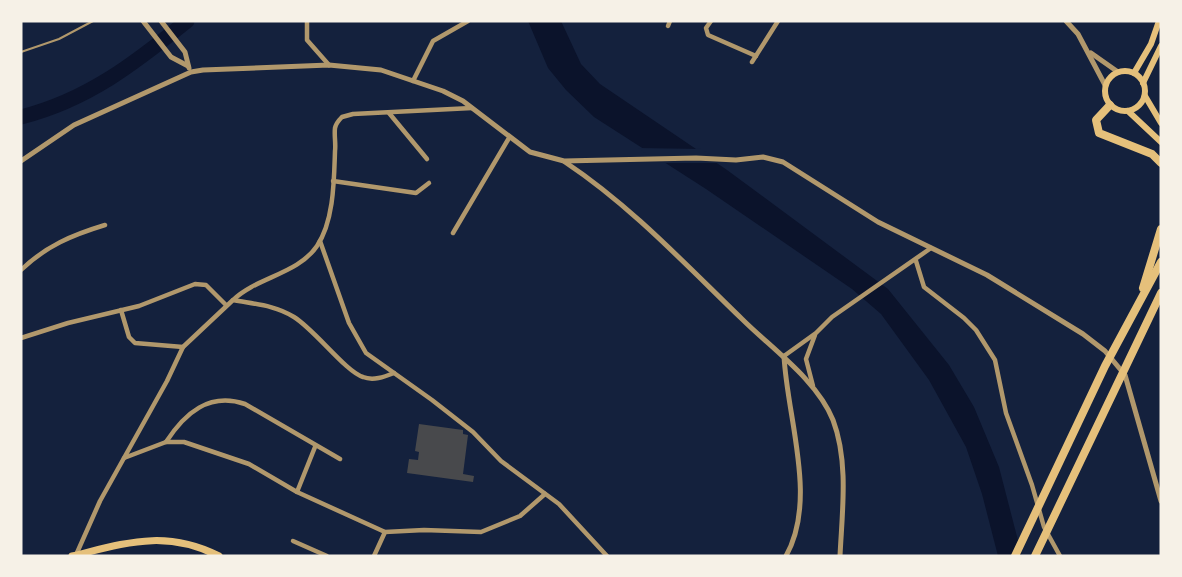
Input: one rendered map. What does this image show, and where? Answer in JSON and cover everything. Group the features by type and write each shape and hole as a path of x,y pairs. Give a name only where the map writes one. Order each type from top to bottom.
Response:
{"highway":[{"path":"1110,105 1096,120 1096,129 1100,133 1152,154 1161,163"},
{"path":"1139,300 1161,229"},
{"path":"1015,556 1139,300 1161,262"},
{"path":"1035,556 1161,293"}],"main road":[{"path":"1134,73 1151,44 1159,21"},
{"path":"1161,46 1143,83 1144,96 1161,123"},
{"path":"1143,83 1134,73 1118,72 1110,77 1105,85 1105,96 1110,105 1121,111 1128,111 1138,106 1144,96"},
{"path":"1128,111 1161,142"},
{"path":"74,556 118,543 153,540 188,543 219,556"}],"street":[{"path":"143,21 171,57 188,66"},
{"path":"161,21 182,49 191,72"},
{"path":"308,21 307,40 329,66"},
{"path":"413,81 433,42 468,21"},
{"path":"711,21 706,28 708,35 756,56"},
{"path":"752,62 778,21"},
{"path":"1066,21 1088,50 1105,85"},
{"path":"1088,50 1118,72"},
{"path":"21,161 74,125 191,72 329,66 366,67 443,91 474,107 509,138 530,152 564,161 696,158 736,160 763,157 783,162 878,222 987,275 1083,334 1114,360 1129,387 1161,501"},
{"path":"74,556 100,501 167,381 183,347 226,305 250,286 287,270 311,252 320,241 333,181 334,131 338,121 347,114 474,107"},
{"path":"389,113 427,159"},
{"path":"453,233 509,138"},
{"path":"564,161 599,185 631,212 743,321 784,356 816,394 833,420 840,447 842,470 840,556"},
{"path":"333,181 416,193 429,183"},
{"path":"21,270 38,254 66,238 105,225"},
{"path":"320,241 359,344 366,353 441,406 501,461 568,513 607,556"},
{"path":"784,356 816,333 832,317 904,269 912,261 916,261 931,248"},
{"path":"916,261 924,287 964,318 995,360 1006,413 1032,485 1044,527 1058,554"},
{"path":"21,338 68,323 139,306 195,284 206,285 226,305"},
{"path":"233,300 256,303 292,316 311,329 348,368 362,377 371,379 394,374"},
{"path":"121,310 129,337 135,344 183,347"},
{"path":"816,333 806,359 816,394"},
{"path":"784,356 786,390 800,489 796,531 786,556"},
{"path":"166,442 179,423 212,401 228,399 245,404 315,447 340,459"},
{"path":"124,459 166,442 184,442 249,464 297,492 385,532 424,530 481,532 520,516 545,494"},
{"path":"297,492 315,447"},
{"path":"374,556 385,532"},
{"path":"293,542 327,556"}],"lane":[{"path":"21,52 59,39 93,21"}],"water":[{"path":"528,21 561,21 581,64 600,84 727,170 888,289 949,365 974,407 999,467 1022,556 998,556 982,494 966,447 929,380 881,314 852,289 706,189 594,117 566,90 548,68"}],"pier":[{"path":"638,148 702,149 722,163 660,163"}],"building":[{"path":"419,424 463,430 463,434 468,435 463,474 474,476 473,482 407,473 409,459 418,460 419,452 415,451"}],"waterway":[{"path":"21,117 68,101 110,78 187,21"}]}
